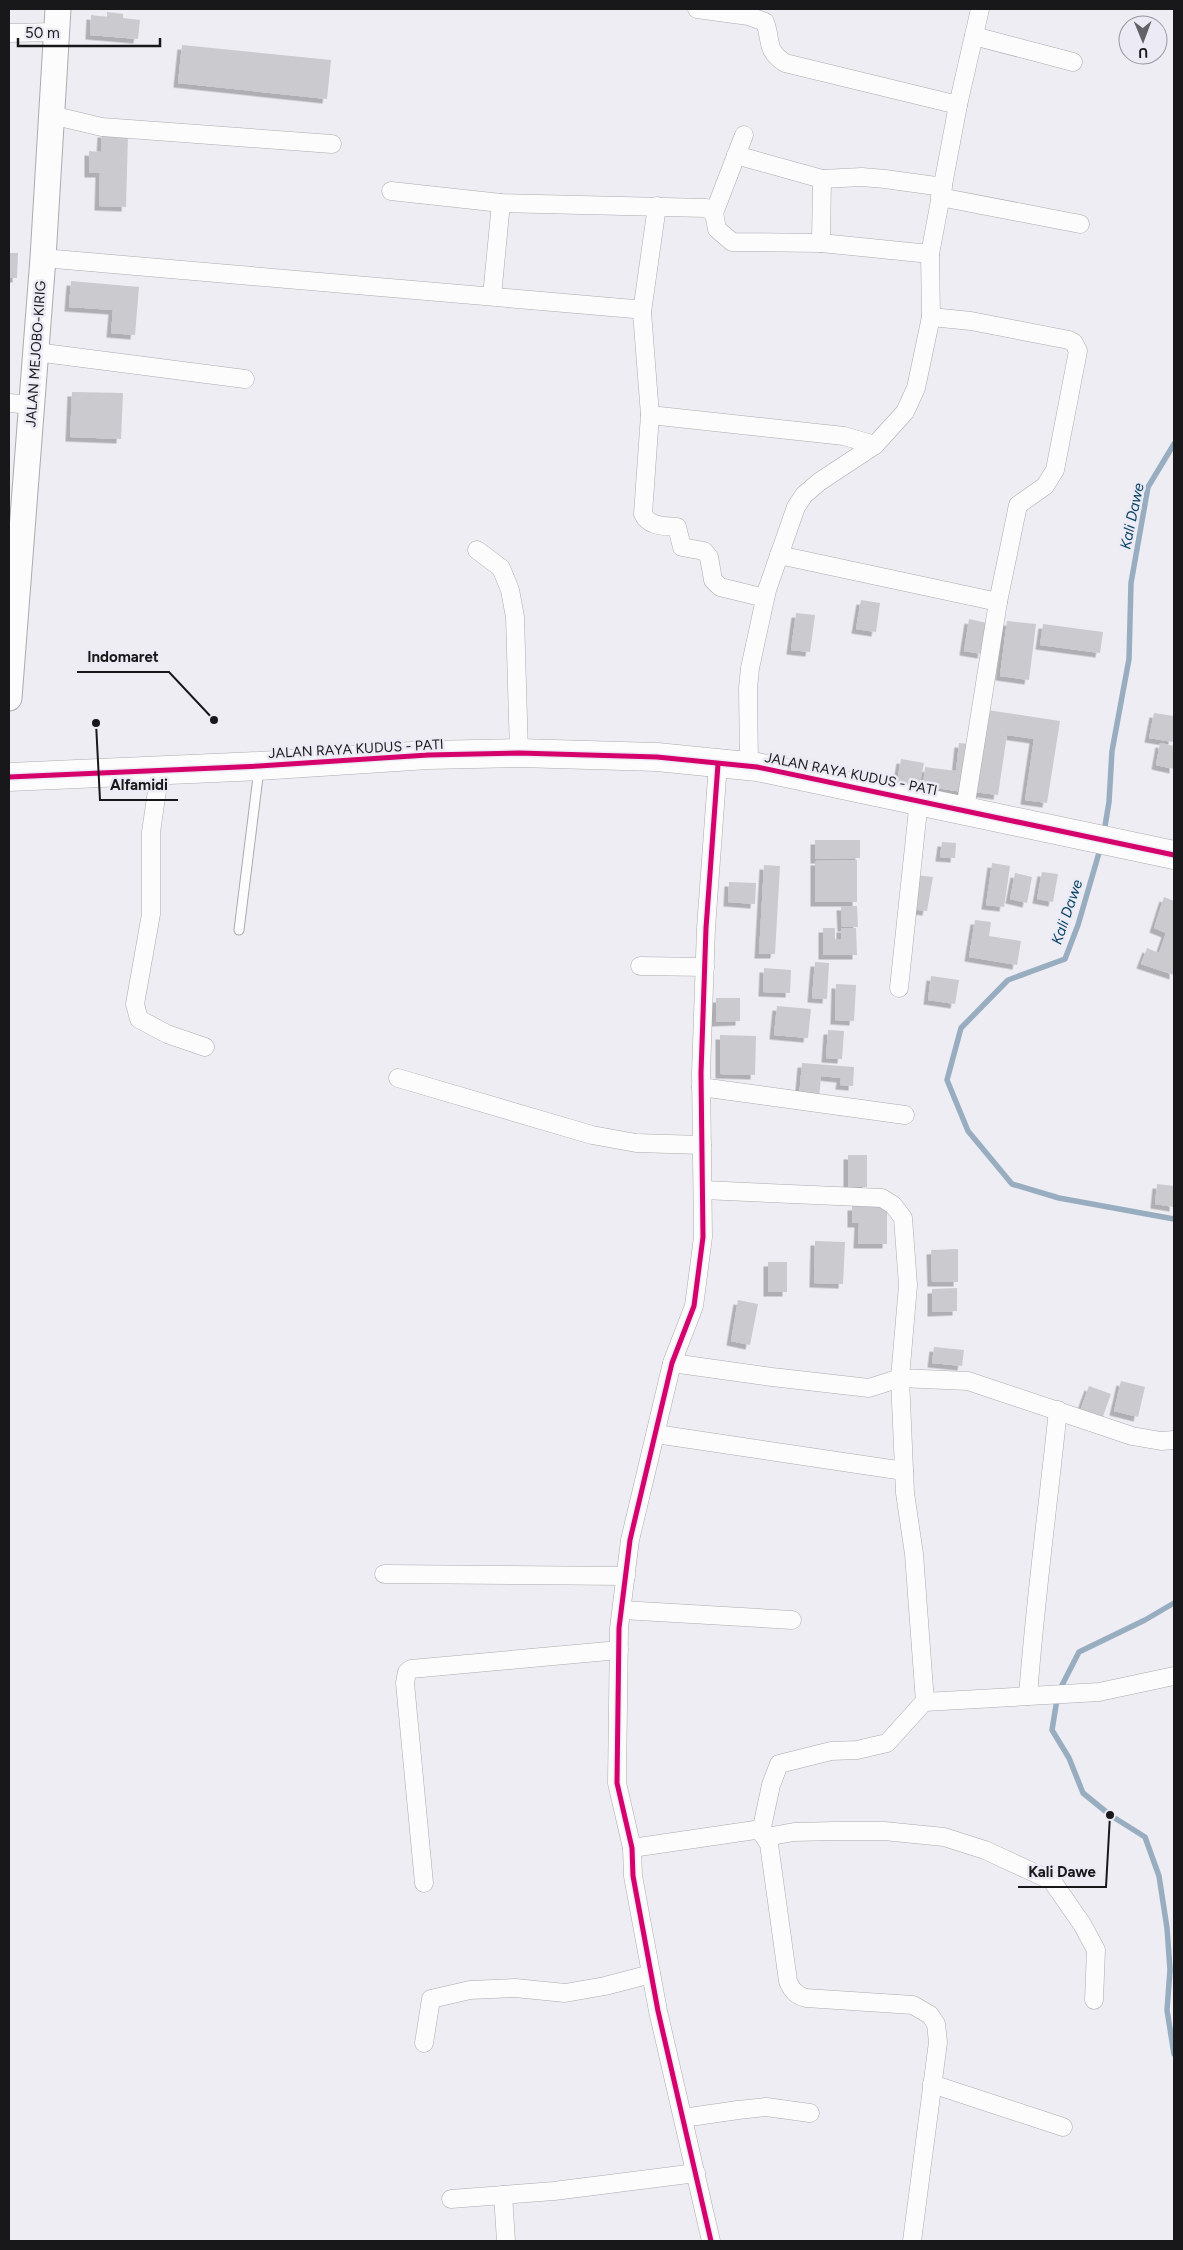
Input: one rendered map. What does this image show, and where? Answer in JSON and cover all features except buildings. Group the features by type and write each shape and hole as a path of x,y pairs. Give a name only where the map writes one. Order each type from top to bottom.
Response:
{"highway":[{"name":"JALAN RAYA KUDUS - PATI","path":"9,776 259,766 428,755 519,753 657,756 749,766 965,809 1174,854"}],"street":[{"path":"697,9 749,16 765,22 769,46 774,56 785,63 958,105"},
{"path":"749,766 750,668 765,598 796,507 804,495 819,482 843,464 875,445 906,412 916,388 931,317 930,254 958,105 980,9"},
{"path":"9,33 57,20"},
{"name":"JALAN MEJOBO-KIRIG","path":"9,698 21,404 36,352 57,20"},
{"path":"974,36 1073,62"},
{"path":"51,115 102,127 332,144"},
{"path":"744,135 714,213 717,229 732,242 821,243 930,254"},
{"path":"736,155 822,179 878,178 1080,224"},
{"path":"821,243 822,179"},
{"path":"391,191 501,203 706,208 714,213"},
{"path":"492,296 501,203"},
{"path":"657,206 642,312 650,414 643,514 645,518 655,524 677,527 682,547 704,551 709,556 712,580 720,587 765,598"},
{"path":"43,258 492,296 625,308 642,312"},
{"path":"931,317 971,321 1069,340 1077,348 1055,470 1045,486 1018,505 998,602 965,809"},
{"path":"36,352 246,379"},
{"path":"650,414 844,436 875,445"},
{"path":"477,550 501,568 510,590 515,617 519,753"},
{"path":"779,555 998,602"},
{"path":"711,2241 658,2011 633,1876 632,1848 617,1783 619,1650 630,1540 672,1363 694,1306 703,1237 701,1087 704,967 718,764"},
{"path":"160,770 151,832 151,914 134,1004 139,1019 148,1025 205,1047"},
{"path":"900,988 918,800"},
{"path":"640,966 704,967"},
{"path":"398,1078 592,1135 636,1143 702,1145"},
{"path":"701,1087 904,1115"},
{"path":"703,1190 882,1198 893,1204 903,1218 908,1285 900,1378 904,1470 914,1554 924,1701 887,1743 857,1750 831,1751 779,1764 771,1785 764,1834 769,1844 788,1981 792,1990 797,1995 806,1998 913,2005 930,2015 936,2024 938,2042 912,2241"},
{"path":"672,1363 869,1388 900,1378 968,1381 1132,1436 1161,1441 1174,1440"},
{"path":"1028,1696 1033,1620 1044,1545 1058,1410"},
{"path":"656,1434 904,1470"},
{"path":"384,1574 626,1576"},
{"path":"622,1610 792,1620"},
{"path":"424,1882 405,1683 407,1672 411,1669 619,1650"},
{"path":"924,1701 927,1703 1099,1692 1174,1676"},
{"path":"632,1848 755,1830 764,1834 884,1831 944,1837 985,1850 1052,1881 1082,1924 1096,1950 1094,2000"},
{"path":"424,2043 431,1999 470,1990 515,1988 565,1992 605,1986 651,1974"},
{"path":"932,2084 1063,2126"},
{"path":"683,2118 766,2108 810,2113"},
{"path":"451,2199 632,2183 696,2173"},
{"path":"503,2195 506,2241"}],"lane":[{"path":"239,930 259,766"}],"waterway":[{"name":"Kali Dawe","path":"1104,832 1109,802 1112,751 1129,659 1131,583 1148,487 1174,444"},
{"name":"Kali Dawe","path":"1101,846 1078,925 1065,959 1008,980 961,1028 947,1080 968,1131 1012,1184 1059,1198 1174,1219"},
{"name":"Kali Dawe","path":"1174,1603 1145,1620 1079,1652 1058,1693 1052,1730 1069,1758 1083,1793 1110,1815 1145,1837 1159,1876 1167,1928 1170,1970 1167,2010 1174,2054"}],"cycle path":[{"path":"9,777 259,766 428,755 519,753 657,757 757,767 1174,855"},
{"path":"711,2241 658,2011 633,1876 632,1848 617,1783 619,1628 630,1540 672,1363 694,1306 703,1237 701,1073 706,928 718,764"}],"place":[{"name":"Indomaret","path":"214,720"},
{"name":"Alfamidi","path":"96,723"},
{"name":"Kali Dawe","path":"1110,1815"}]}
